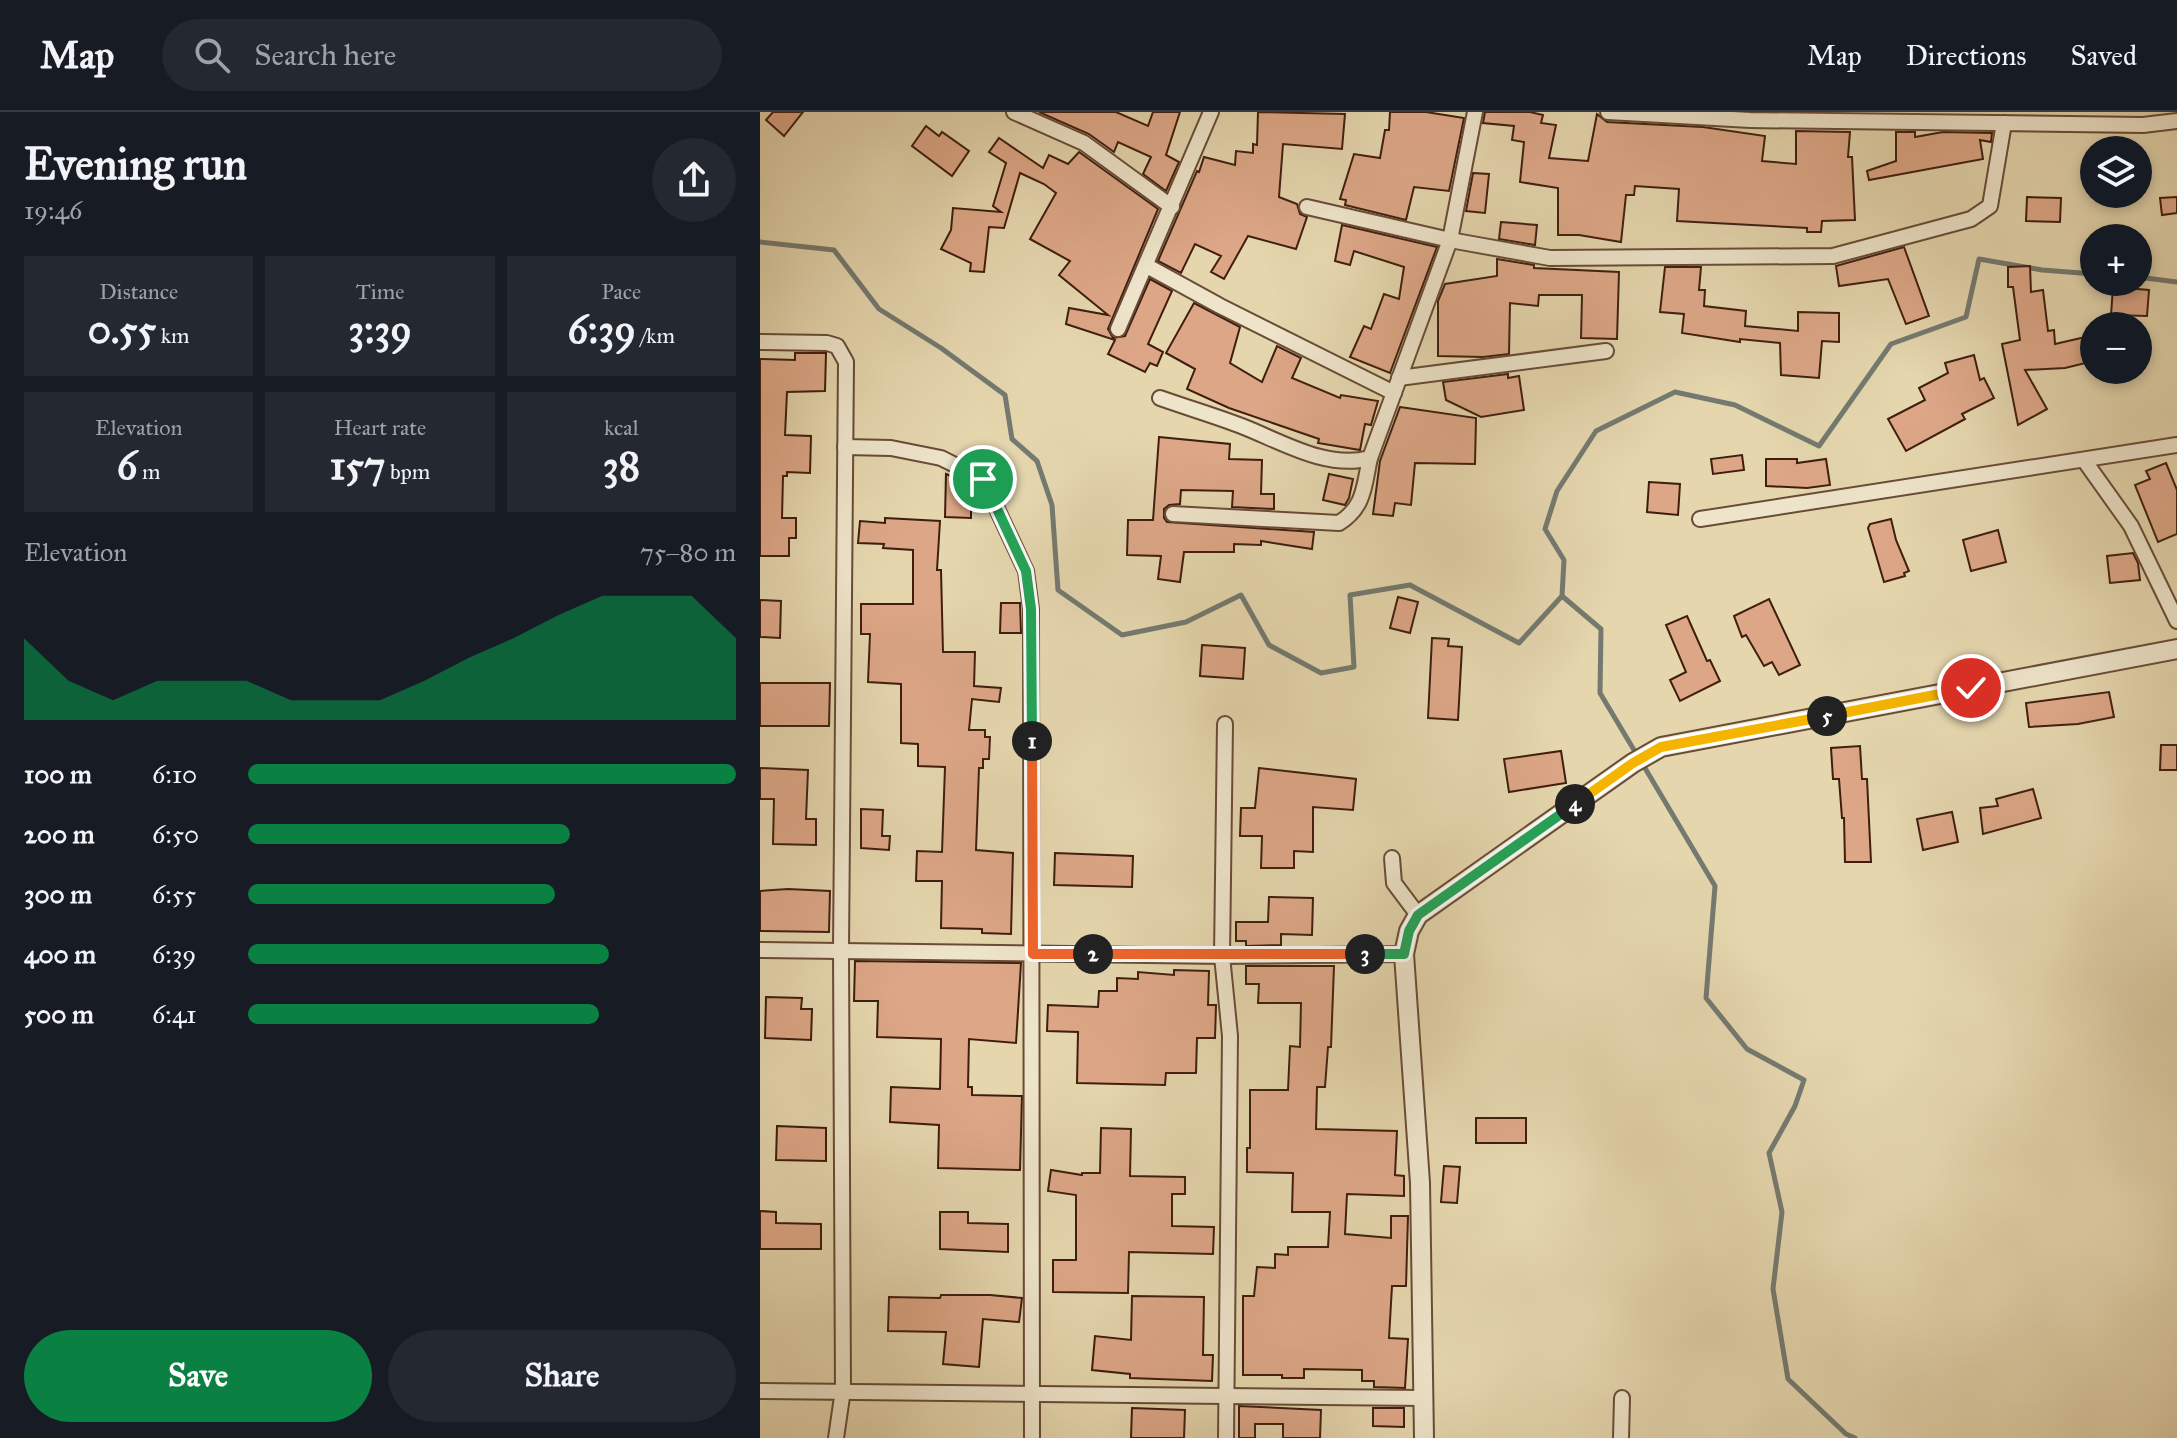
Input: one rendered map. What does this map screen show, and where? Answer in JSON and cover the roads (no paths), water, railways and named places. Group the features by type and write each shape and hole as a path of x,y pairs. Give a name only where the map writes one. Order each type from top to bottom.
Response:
{"street":[{"path":"1014,112 1084,143 1172,207"},
{"path":"1118,329 1211,112"},
{"path":"1173,514 1339,523 1359,505 1370,458 1450,240 1475,112"},
{"path":"1608,112 1750,120 2143,125 2177,121"},
{"path":"1307,207 1450,240 1550,258 1833,256 1971,219 1990,206 2004,123"},
{"path":"1147,266 1394,393"},
{"path":"760,342 827,343 837,346 846,362 841,950 843,1390 836,1438"},
{"path":"1399,378 1606,351"},
{"path":"1160,398 1318,456 1355,462 1370,458"},
{"path":"1700,519 2177,445"},
{"path":"845,447 891,448 941,458 983,479 1026,571 1031,609 1032,1438"},
{"path":"2084,460 2131,526 2177,621"},
{"path":"1424,1438 1420,1183 1404,954 1409,931 1418,915 1633,763 1661,747 2177,649"},
{"path":"1225,724 1222,956 1230,1036 1226,1438"},
{"path":"1392,858 1394,883 1418,915"},
{"path":"760,950 1222,956 1404,954"},
{"path":"760,1391 1424,1398"},
{"path":"1621,1438 1622,1398"}],"waterway":[{"path":"760,242 834,250 879,309 941,348 1005,395 1012,439 1037,461 1052,505 1058,590 1122,635 1186,622 1241,595 1269,645 1321,673 1354,667 1350,595 1410,585 1519,643 1562,596 1564,560 1545,529 1557,491 1596,431 1675,392 1735,405 1819,446 1891,344 1966,317 1979,259 2080,273"},
{"path":"2152,279 2177,282"},
{"path":"1562,596 1601,629 1600,693 1637,755"},
{"path":"1642,763 1715,886 1706,998 1747,1049 1804,1080 1795,1106 1769,1153 1782,1212 1773,1289 1788,1379 1846,1434 1855,1438"}]}
